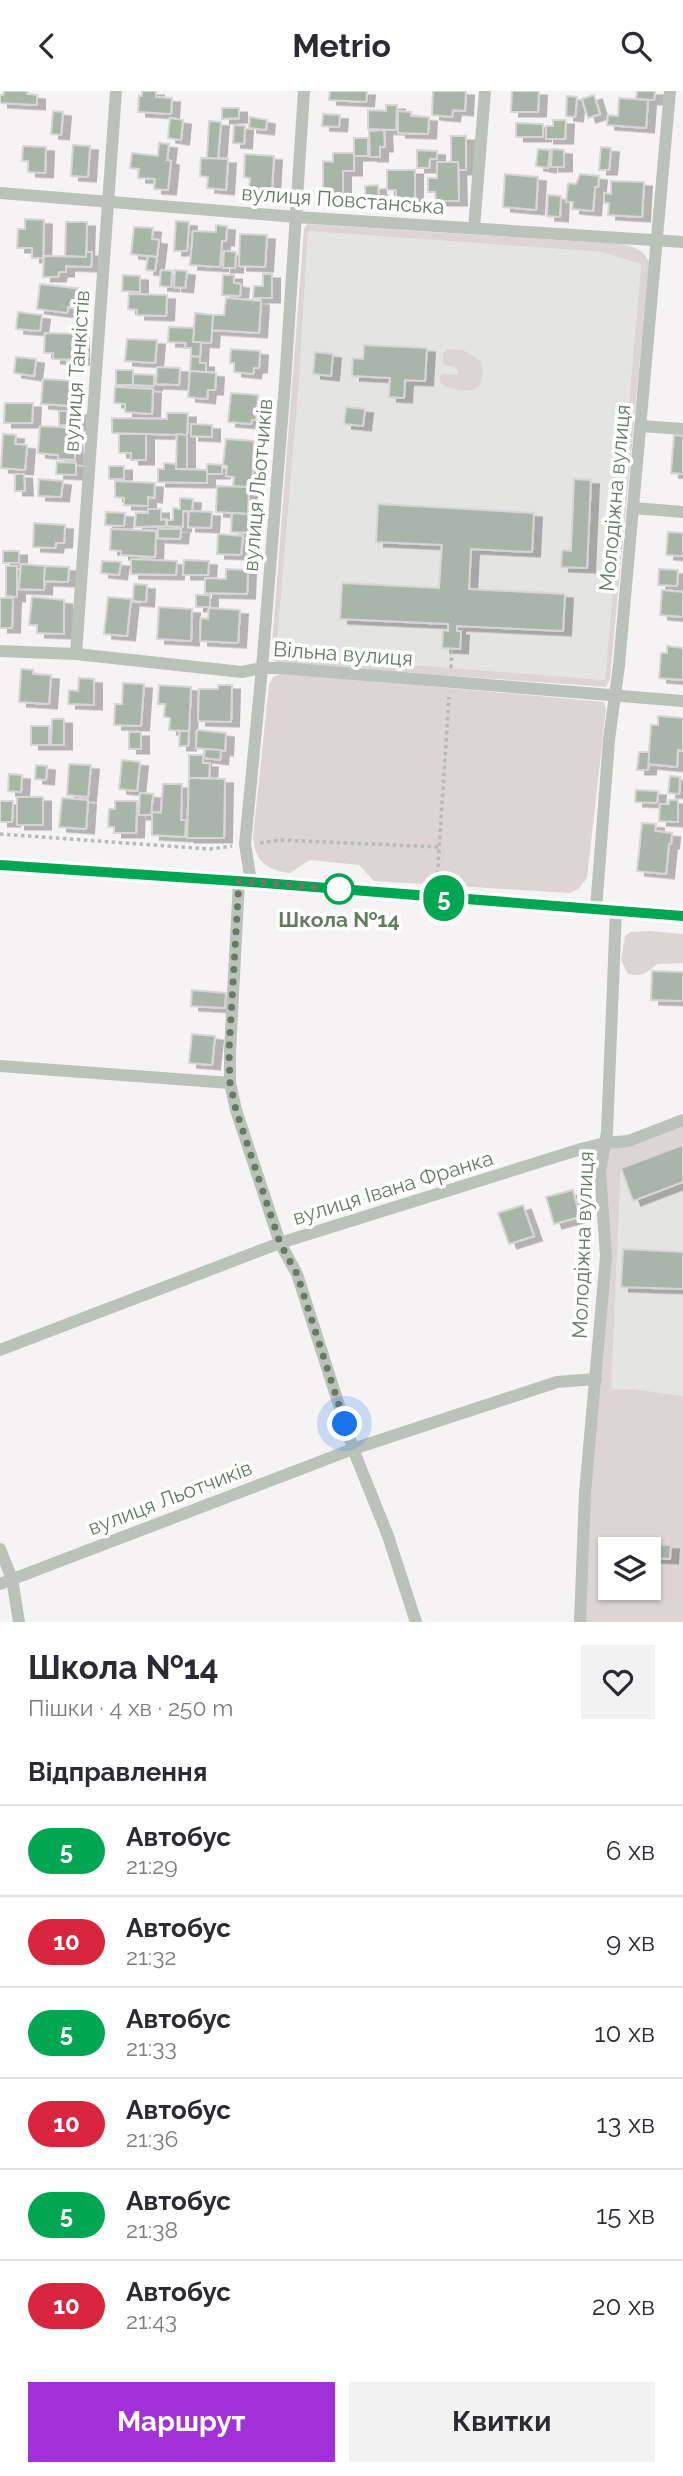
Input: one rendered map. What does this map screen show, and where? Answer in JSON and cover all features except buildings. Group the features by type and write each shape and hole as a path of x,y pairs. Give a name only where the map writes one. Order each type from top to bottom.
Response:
{"street":[{"name":"вулиця Танкістів","path":"76,654 116,91"},
{"name":"вулиця Льотчиків","path":"304,91 262,668 229,1051 230,1083 236,1110 280,1243 297,1274 353,1449 388,1536 416,1622"},
{"path":"474,228 485,91"},
{"name":"Молодіжна вулиця","path":"596,909 609,740 616,695 670,91"},
{"name":"вулиця Повстанська","path":"0,193 296,217 683,242"},
{"path":"641,426 683,429"},
{"path":"633,508 683,512"},
{"name":"Вільна вулиця","path":"0,651 76,654 242,672 262,668 683,701"},
{"path":"0,865 245,881 683,916"},
{"name":"Молодіжна вулиця","path":"580,1622 585,1493 606,1257 600,1171 607,1132 616,911"},
{"path":"0,1066 230,1083"},
{"name":"вулиця Івана Франка","path":"0,1350 280,1243 605,1143 628,1141 683,1120"},
{"name":"вулиця Льотчиків","path":"6,1581 353,1449 558,1382 596,1379"},
{"path":"0,1549 6,1581 19,1622"}],"path":[{"path":"436,897 452,648"},
{"path":"0,834 210,849 280,841 440,847"}],"shaded area":[{"path":"307,224 621,244 638,249 647,258 649,262 610,679 606,687 278,663 271,658 304,229","holes":["308,231 601,252 641,264 605,680 276,654 299,383"]},
{"path":"308,231 601,252 641,264 605,680 276,654 299,383"},
{"path":"448,349 463,350 481,361 483,372 479,386 467,391 442,385 439,378 442,374 458,375 454,367 443,365 443,353"},
{"path":"282,673 604,702 606,709 587,878 578,889 570,893 374,881 359,865 310,860 290,873 268,867 256,852 253,837 269,685 273,677"},
{"path":"630,932 683,934 683,963 657,964 644,973 628,974 621,960 625,936"},
{"path":"683,1125 683,1145 621,1168 611,1390 632,1389 683,1396 683,1622 585,1622 604,1172 608,1150 612,1146"},
{"path":"683,1145 683,1622 600,1622 601,1600 661,1600 661,1537 604,1537 621,1168"}],"bus line":[{"name":"5","path":"0,865 683,916"}],"place":[{"name":"Школа №14","path":"339,889"}],"route":[{"path":"339,889 239,881 229,1051 230,1083 236,1110 280,1243 297,1274 345,1424"}]}
